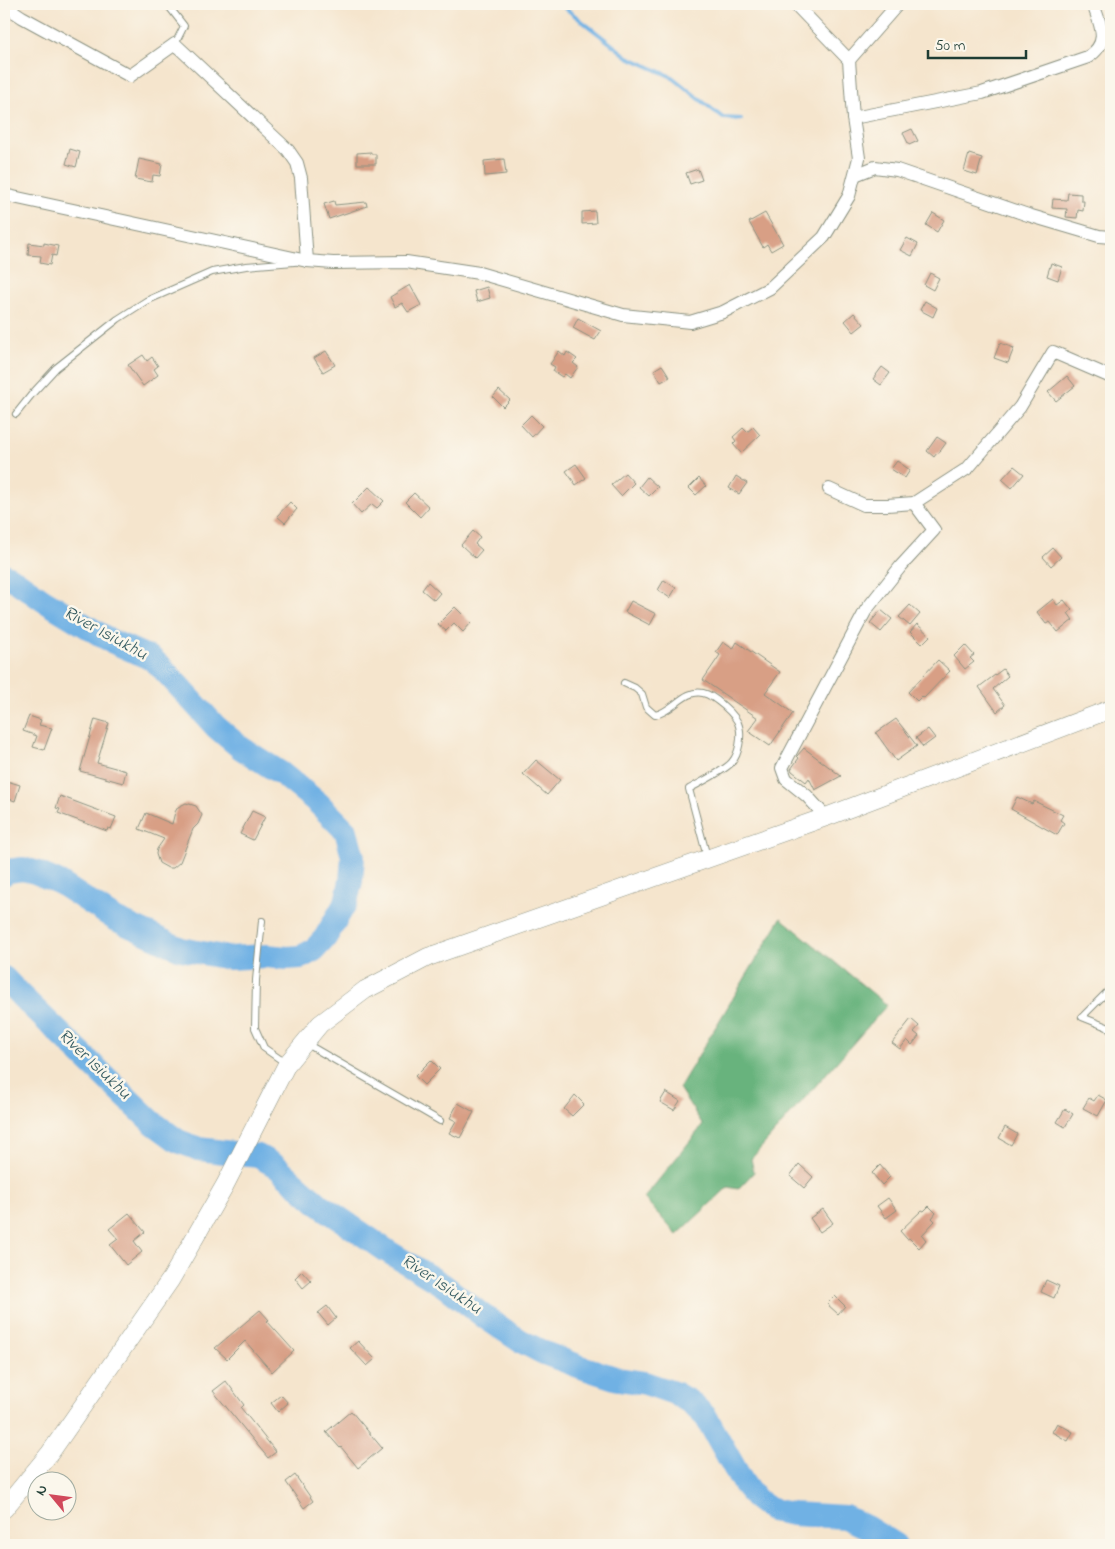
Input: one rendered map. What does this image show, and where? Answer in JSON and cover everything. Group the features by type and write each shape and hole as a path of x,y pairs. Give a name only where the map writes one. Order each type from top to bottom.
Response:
{"main road":[{"path":"4,1509 50,1453 171,1279 225,1185 287,1064 320,1024 365,990 428,957 826,817 993,752 1111,709"}],"street":[{"path":"4,195 308,261 333,263 406,262 479,273 623,315 690,322 723,312 770,288 824,237 850,196 859,158 853,118 849,60 795,4"},
{"path":"849,60 898,4"},
{"path":"853,118 982,94 1088,57 1096,52 1101,44 1103,35 1093,4"},
{"path":"4,5 22,17 130,76 175,44 288,150 297,163 301,178 308,261"},
{"path":"855,175 875,166 897,170 1028,215 1099,236 1111,237"},
{"path":"828,488 864,504 914,503 968,468 1020,407 1053,352 1111,377"},
{"path":"826,817 807,796 786,779 782,768 866,610 901,566 934,530 914,503"}],"lane":[{"path":"167,4 184,26 175,44"},
{"path":"16,414 56,368 118,318 146,301 212,272 246,266 308,261"},
{"path":"624,683 642,694 646,707 656,715 664,713 689,694 703,693 717,700 739,724 740,738 736,756 731,764 689,789 707,858"},
{"path":"262,921 256,980 255,1028 264,1048 287,1064"},
{"path":"1111,988 1082,1017 1107,1027 1111,1031"},
{"path":"304,1042 440,1121"}],"green space":[{"path":"781,918 887,1005 751,1159 754,1172 738,1189 728,1187 677,1235 644,1198 703,1125 679,1088"}],"building":[{"path":"912,129 918,141 909,145 903,133"},
{"path":"70,149 80,152 76,167 66,164"},
{"path":"371,152 371,154 376,154 376,164 357,164 357,153"},
{"path":"969,154 982,158 977,175 964,171"},
{"path":"139,159 162,164 160,176 153,175 152,182 135,179"},
{"path":"504,159 506,174 485,176 484,161"},
{"path":"698,169 702,180 690,184 686,173"},
{"path":"1068,193 1081,194 1081,201 1084,201 1083,211 1078,210 1077,218 1066,217 1067,209 1052,208 1053,199 1067,200"},
{"path":"334,201 335,205 366,202 367,206 329,219 324,204"},
{"path":"595,211 596,223 582,224 582,212"},
{"path":"765,213 783,244 771,251 767,244 763,247 749,222"},
{"path":"933,213 944,220 937,232 926,225"},
{"path":"907,238 918,244 912,256 900,250"},
{"path":"29,243 44,245 44,243 58,246 56,256 52,255 50,265 40,263 41,256 28,255"},
{"path":"1051,263 1062,267 1058,280 1047,276"},
{"path":"930,273 939,278 933,290 924,285"},
{"path":"410,285 421,305 408,312 402,303 395,307 390,297"},
{"path":"487,287 490,298 477,302 474,291"},
{"path":"925,301 937,308 933,317 920,310"},
{"path":"854,313 864,324 854,332 845,321"},
{"path":"578,318 601,331 595,340 573,328"},
{"path":"1000,343 1014,348 1008,363 994,358"},
{"path":"326,351 335,365 323,372 314,358"},
{"path":"559,351 565,356 567,352 577,359 573,363 578,367 570,378 565,374 562,377 553,371 555,367 550,364"},
{"path":"143,355 147,361 152,357 158,366 154,369 158,375 143,386 128,365"},
{"path":"662,365 670,377 661,382 654,370"},
{"path":"882,367 890,373 881,385 873,379"},
{"path":"1067,376 1075,386 1056,401 1048,392"},
{"path":"499,390 510,400 503,407 493,397"},
{"path":"531,415 542,426 532,437 521,425"},
{"path":"753,427 760,435 741,453 733,444 736,441 733,437 743,428 747,432"},
{"path":"937,437 946,443 934,457 927,451"},
{"path":"897,461 910,470 905,478 891,469"},
{"path":"576,464 586,478 576,485 566,471"},
{"path":"1014,466 1024,474 1012,488 1002,479"},
{"path":"625,473 634,483 621,496 611,485"},
{"path":"736,476 747,483 739,494 729,488"},
{"path":"647,477 658,487 649,496 639,487"},
{"path":"699,478 706,486 696,495 689,488"},
{"path":"369,487 384,501 377,508 372,504 361,514 352,504"},
{"path":"414,493 429,507 420,517 405,502"},
{"path":"290,502 297,509 285,523 277,516"},
{"path":"473,531 480,537 475,544 482,550 475,558 461,545"},
{"path":"1053,548 1061,557 1051,566 1043,557"},
{"path":"664,580 676,588 670,598 658,590"},
{"path":"428,582 440,593 434,600 422,590"},
{"path":"1053,599 1057,605 1064,600 1072,610 1068,613 1073,620 1058,632 1050,622 1046,624 1037,612"},
{"path":"631,601 656,614 650,625 625,612"},
{"path":"910,605 920,614 910,626 899,617"},
{"path":"455,607 471,623 463,632 454,623 446,631 438,624"},
{"path":"881,610 892,619 881,632 870,623"},
{"path":"917,624 930,636 922,644 910,632"},
{"path":"723,642 733,649 737,642 780,672 765,693 793,713 770,746 748,731 758,718 703,680 720,655 716,652"},
{"path":"965,645 974,655 970,658 974,662 965,669 954,656"},
{"path":"938,660 950,671 924,698 922,696 917,701 908,692"},
{"path":"1003,669 1008,676 993,689 1005,705 997,712 979,687"},
{"path":"29,716 41,720 39,725 52,728 44,750 33,747 37,736 23,731"},
{"path":"95,719 109,723 97,763 126,771 123,783 80,771"},
{"path":"896,719 917,746 896,761 876,733"},
{"path":"928,729 935,738 923,747 916,738"},
{"path":"804,748 841,776 815,790 809,778 806,782 791,769 799,758 797,756"},
{"path":"536,760 560,780 547,795 523,774"},
{"path":"7,781 20,785 15,801 4,797"},
{"path":"60,796 116,817 111,829 108,828 107,831 58,813 60,809 56,808"},
{"path":"1017,797 1032,804 1034,801 1063,815 1060,820 1064,823 1057,835 1011,809"},
{"path":"186,803 196,806 202,815 198,824 193,829 180,862 173,868 168,868 159,863 156,854 164,839 139,829 146,813 172,824 178,807"},
{"path":"252,811 265,817 253,840 240,834"},
{"path":"911,1019 919,1026 914,1032 919,1036 912,1045 907,1040 900,1049 892,1043"},
{"path":"431,1060 440,1069 424,1085 415,1076"},
{"path":"666,1092 680,1101 674,1110 660,1102"},
{"path":"575,1095 584,1104 572,1116 564,1109"},
{"path":"1098,1095 1107,1100 1098,1116 1083,1108 1089,1098 1094,1101"},
{"path":"458,1103 474,1112 460,1138 449,1133 456,1121 450,1118"},
{"path":"1065,1109 1073,1114 1065,1127 1057,1122"},
{"path":"1005,1127 1017,1134 1011,1145 999,1138"},
{"path":"799,1164 813,1177 804,1188 790,1176"},
{"path":"880,1165 890,1177 882,1185 872,1173"},
{"path":"888,1198 897,1210 886,1218 877,1206"},
{"path":"929,1206 936,1213 932,1218 935,1221 922,1235 926,1240 919,1248 900,1231 922,1210 924,1211"},
{"path":"823,1209 833,1223 820,1232 810,1218"},
{"path":"129,1213 145,1232 134,1241 142,1252 126,1265 110,1245 118,1239 109,1229"},
{"path":"302,1271 311,1281 303,1288 295,1278"},
{"path":"1046,1280 1059,1286 1054,1298 1041,1292"},
{"path":"835,1296 845,1306 838,1314 827,1304"},
{"path":"327,1306 336,1318 328,1325 318,1313"},
{"path":"260,1310 269,1320 267,1321 294,1351 272,1372 245,1341 227,1359 215,1348"},
{"path":"358,1341 375,1359 367,1366 350,1348"},
{"path":"226,1381 244,1405 241,1408 276,1452 268,1458 213,1391"},
{"path":"281,1395 288,1403 278,1412 271,1403"},
{"path":"351,1411 382,1448 358,1468 326,1432"},
{"path":"1057,1423 1073,1432 1068,1441 1052,1432"},
{"path":"295,1475 313,1501 304,1508 286,1482"}],"waterway":[{"path":"560,4 628,57 672,77 723,118 741,119"},
{"name":"River Isiukhu","path":"4,575 111,641 152,659 216,727 241,748 282,774 317,802 346,831 353,857 351,881 346,902 325,938 314,950 301,957 287,958 266,956 229,958 181,949 115,919 60,883 35,872 23,869 8,871 4,874"},
{"name":"River Isiukhu","path":"4,978 152,1122 178,1141 199,1149 258,1156 276,1166 320,1205 387,1251 443,1285 486,1318 519,1340 544,1353 581,1367 618,1379 645,1383 674,1393 690,1402 706,1417 743,1483 755,1498 771,1510 792,1514 845,1517 866,1527 895,1545"}]}
